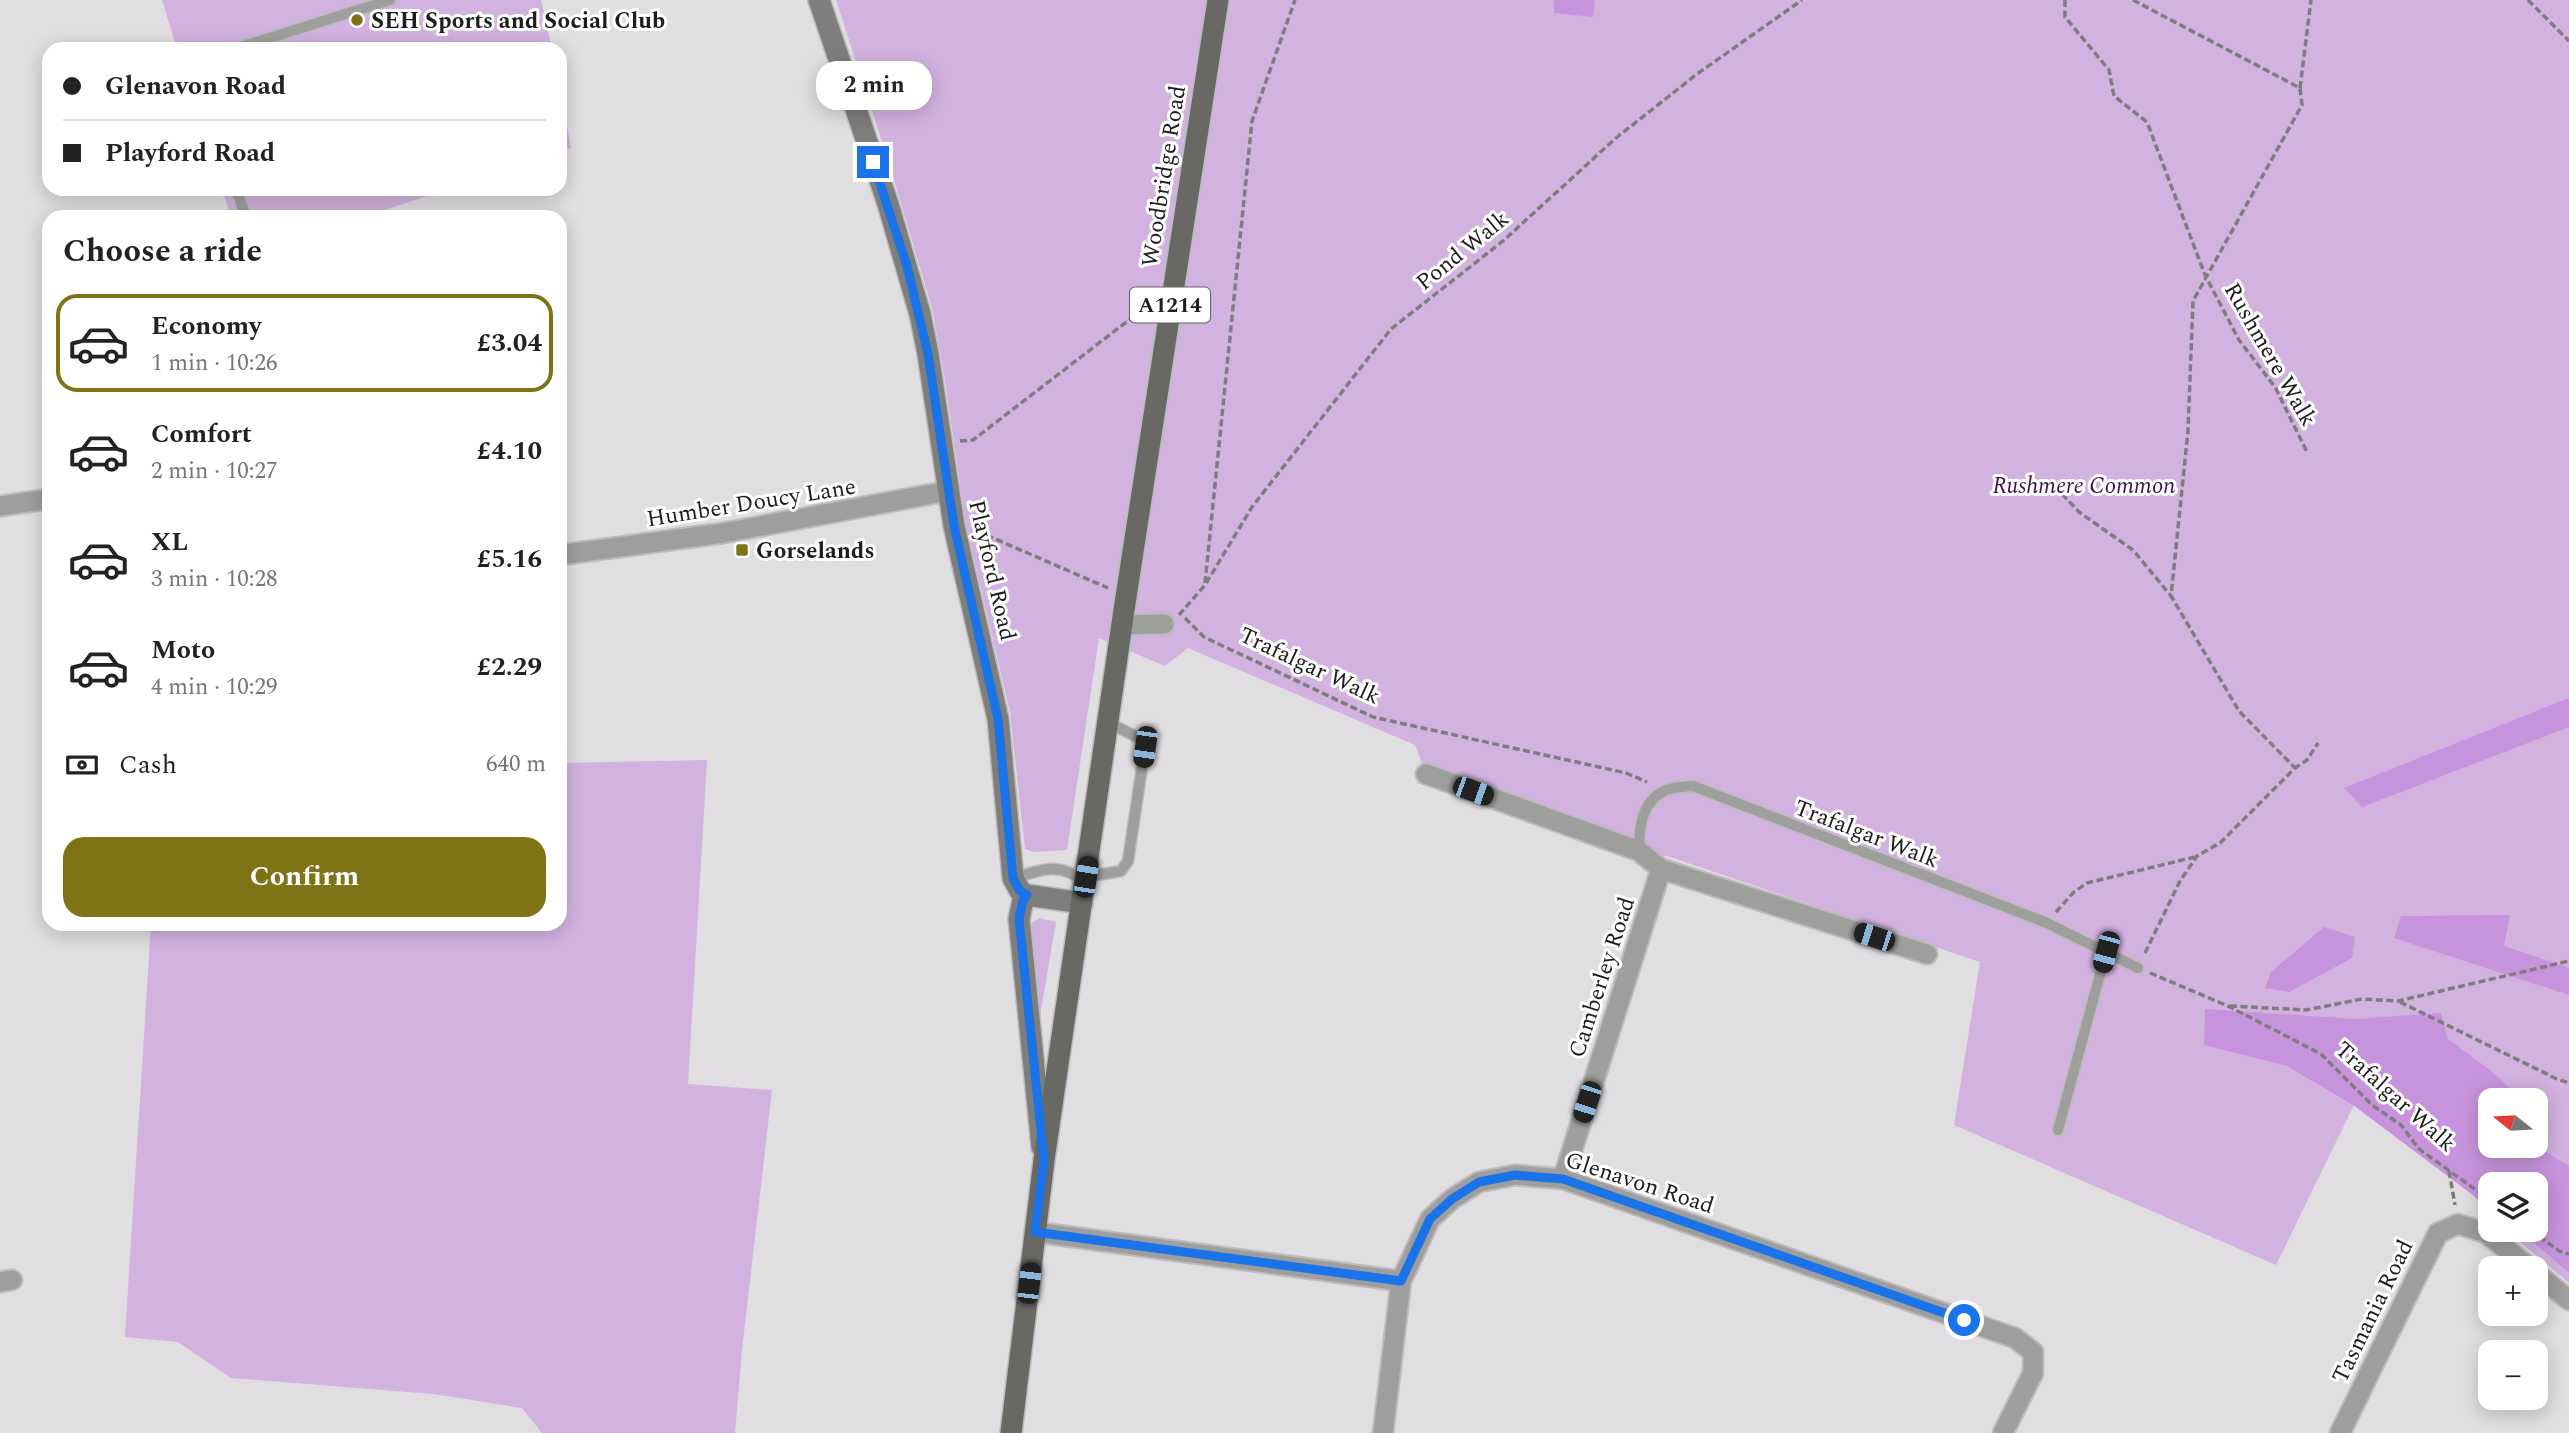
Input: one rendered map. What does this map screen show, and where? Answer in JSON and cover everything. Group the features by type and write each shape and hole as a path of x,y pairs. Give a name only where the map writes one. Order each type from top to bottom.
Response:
{"main road":[{"name":"Woodbridge Road","path":"1123,618 1218,0"},
{"name":"A1214","path":"1011,1433 1044,1160 1123,618"}],"street":[{"name":"Playford Road","path":"819,0 888,204 907,266 928,354 948,491 998,719 1023,900 1019,919 1044,1160"},
{"name":"Humber Doucy Lane","path":"567,554 723,533 948,491"},
{"path":"0,506 42,500"},
{"path":"1123,618 1170,620"},
{"path":"1426,774 1639,851 1661,869 1927,954"},
{"name":"Camberley Road","path":"1563,1179 1661,869"},
{"path":"1020,887 1084,888"},
{"name":"Glenavon Road","path":"1383,1433 1401,1281 1430,1219 1452,1199 1479,1182 1515,1175 1563,1179 2015,1338 2033,1352 2033,1373 2003,1433"},
{"path":"2458,1224 2486,1233 2515,1256"},
{"name":"Tasmania Road","path":"2340,1433 2438,1233 2458,1224"},
{"path":"1035,1232 1401,1281"},
{"path":"2548,1283 2569,1300"}],"lane":[{"path":"256,42 390,0"},
{"path":"1020,887 1046,868 1066,872 1084,888 1124,869 1130,849 1145,747 1139,738 1109,723"},
{"name":"Trafalgar Walk","path":"1665,790 1693,786 2047,923 2138,968"},
{"path":"1639,851 1639,827 1648,805 1665,790"},
{"path":"2058,1130 2106,952"}],"path":[{"path":"1170,620 1182,613 1205,585 1252,121 1295,0"},
{"name":"Pond Walk","path":"1205,585 1252,508 1391,329 1503,241 1616,138 1697,74 1802,0"},
{"name":"Rushmere Walk","path":"2065,0 2065,18 2109,70 2114,96 2147,122 2205,275 2239,340 2275,387 2307,452"},
{"path":"2133,0 2300,88"},
{"path":"2205,275 2302,105 2300,88 2311,0"},
{"path":"2528,0 2569,41"},
{"name":"Rushmere Walk","path":"2171,596 2188,431 2193,301 2205,275"},
{"path":"941,442 973,440 1157,298"},
{"path":"2062,494 2079,512 2133,551 2171,596 2239,711 2295,768"},
{"path":"975,530 1111,589"},
{"name":"Trafalgar Walk","path":"1182,613 1204,636 1373,717 1626,773 1665,790"},
{"path":"2047,923 2074,892 2087,883 2197,856 2220,843 2295,768 2307,760 2318,743"},
{"path":"2138,968 2180,881 2197,856"},
{"path":"2228,1006 2306,1010 2362,999 2398,1001 2569,961"},
{"name":"Trafalgar Walk","path":"2138,968 2228,1006 2321,1054 2372,1105 2401,1125 2419,1149 2478,1191"},
{"path":"2398,1001 2569,1083"},
{"path":"2449,1170 2458,1224"},
{"path":"2547,1242 2559,1251 2569,1254"}],"green space":[{"name":"SEH Sports and Social Club","path":"162,0 541,0 550,42 175,42"},
{"name":"Rushmere Common","path":"836,0 2569,0 2569,1283 2548,1265 2548,1256 2537,1256 2520,1242 2548,1242 2548,1172 2478,1172 2478,1201 2468,1188 2354,1105 2276,1265 1954,1125 1980,962 1670,857 1639,851 1426,774 1415,745 1188,648 1165,666 1099,638 1067,850 1034,852 1025,849 1010,712 966,525 932,308"},
{"path":"567,127 571,148 567,149"},
{"path":"224,196 427,196 385,210 229,210"},
{"path":"707,760 688,1084 772,1090 735,1433 542,1433 522,1408 433,1394 231,1378 178,1342 125,1337 151,931 567,931 567,763"},
{"path":"1040,918 1056,922 1040,1016 1031,929 1032,922"}],"shaded area":[{"path":"1554,0 1595,0 1593,17 1554,13"},
{"path":"2569,698 2569,727 2362,807 2344,788"},
{"path":"2510,915 2504,946 2569,968 2569,995 2394,938 2401,916"},
{"path":"2324,927 2355,937 2352,958 2289,992 2265,988 2271,972"},
{"path":"2205,1009 2356,1019 2441,1013 2448,1039 2510,1088 2478,1088 2478,1158 2548,1158 2548,1153 2569,1166 2569,1273 2533,1242 2548,1242 2548,1172 2478,1172 2478,1199 2353,1105 2287,1066 2204,1045"}],"place":[{"name":"SEH Sports and Social Club","path":"357,20"},
{"name":"Gorselands","path":"742,550"}],"route":[{"path":"873,162 920,314 954,526 998,719 1013,878 1015,885 1027,895 1023,900 1019,919 1044,1160 1035,1232 1401,1281 1430,1219 1452,1199 1479,1182 1515,1175 1563,1179 1964,1320"}]}
